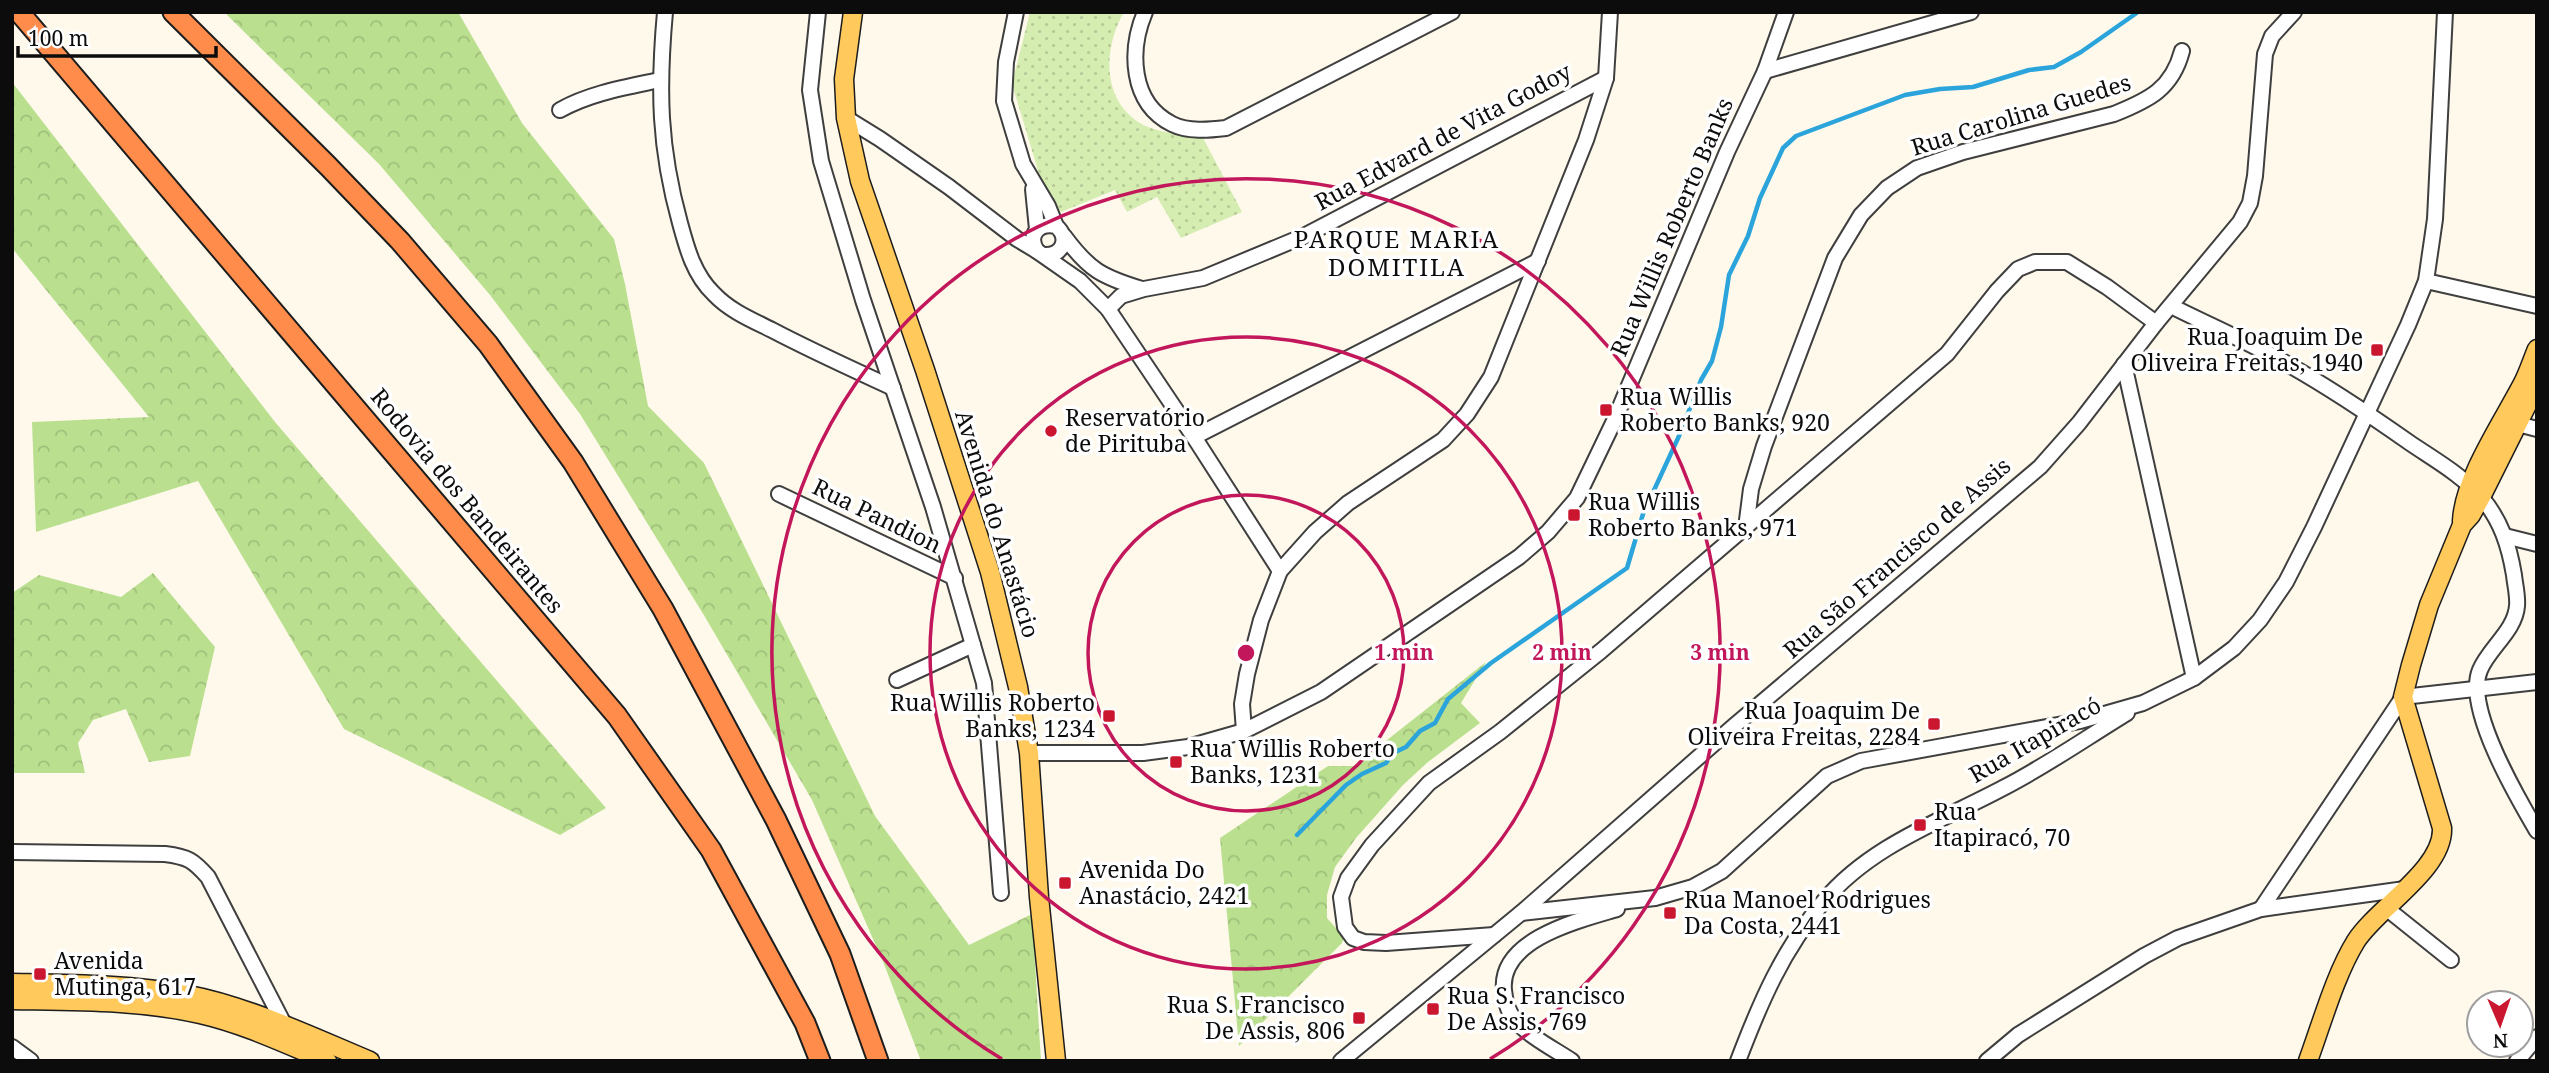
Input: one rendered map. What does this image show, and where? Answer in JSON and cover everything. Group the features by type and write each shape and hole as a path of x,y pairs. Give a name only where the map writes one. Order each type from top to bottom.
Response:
{"highway":[{"name":"Rodovia dos Bandeirantes","path":"19,12 617,716 710,850 805,1023 820,1061"},
{"path":"173,12 400,241 488,344 573,462 663,609 776,820 840,954 878,1061"}],"main road":[{"name":"Avenida do Anastácio","path":"853,12 844,79 846,118 860,181 990,572 1018,687 1028,753 1056,1061"},
{"path":"2308,1061 2347,959 2357,940 2431,860 2442,837 2403,697 2429,605 2476,492 2509,422 2537,349"},
{"path":"2509,422 2537,386"},
{"path":"12,983 140,988 191,996 286,1027 370,1061"},
{"path":"12,1000 128,1003 179,1010 231,1023 303,1056 327,1061"}],"street":[{"path":"665,12 660,80 661,127 674,201 685,243 701,280 730,308 786,338 893,388"},
{"path":"818,12 810,90 821,161 955,578 984,683 1001,893"},
{"path":"1001,225 1036,231 1043,226 1060,231 1064,244 1053,256 1041,253 1034,246 1036,231 1032,181 1023,164 1004,101 1006,62 1016,12"},
{"path":"1145,12 1137,30 1135,64 1147,105 1172,125 1202,130 1226,128 1452,12"},
{"path":"1244,731 1242,704 1247,674 1261,620 1280,571 1315,532 1349,503 1443,440 1466,414 1491,377 1586,140 1606,78 1610,12"},
{"name":"Rua Willis Roberto Banks","path":"1028,753 1143,753 1188,747 1244,731 1321,692 1519,557 1548,532 1577,498 1615,419 1727,152 1765,71 1786,12"},
{"path":"1765,71 1971,12"},
{"name":"Rua São Francisco de Assis","path":"1341,1061 1521,913 1724,735 2039,467 2079,423 2239,222 2250,203 2255,176 2265,54 2272,36 2294,12"},
{"path":"1572,1061 1514,1020 1507,1008 1504,988 1505,972 1517,955 1556,927 1693,887 1722,871 1827,776 1861,761 2080,721 2143,703 2194,678 2234,648 2260,620 2286,582 2409,325 2426,281 2435,219 2445,12"},
{"name":"Rua Carolina Guedes","path":"1746,528 1751,489 1764,446 1835,258 1861,215 1887,188 1917,168 1963,152 2114,114 2136,105 2157,93 2168,82 2178,67 2182,51"},
{"name":"Rua Edvard de Vita Godoy","path":"1108,309 1121,296 1203,278 1304,236 1606,78"},
{"path":"560,110 571,103 610,91 660,80"},
{"path":"846,118 1041,253 1096,295 1108,309 1280,571"},
{"name":"Rua Edvard de Vita Godoy","path":"1032,181 1060,231 1093,270 1108,279 1144,289"},
{"path":"1194,438 1538,261"},
{"path":"1494,935 1386,943 1364,942 1353,938 1345,927 1341,897 1348,877 1372,845 1429,783 1520,716 1746,528 1947,354 2018,269 2035,262 2067,262 2156,323"},
{"path":"1093,270 1096,295"},
{"path":"2426,281 2537,306"},
{"path":"2171,306 2272,356 2368,413 2447,468 2476,492 2496,517 2505,536 2518,599 2517,610 2514,620 2483,663 2475,688 2505,773 2537,831"},
{"path":"2124,364 2194,678"},
{"path":"2509,422 2537,429"},
{"name":"Rua Pandion","path":"779,494 955,578"},
{"path":"2505,536 2537,544"},
{"path":"897,680 974,645"},
{"path":"2261,909 2403,697 2537,682"},
{"name":"Rua Itapiracó","path":"1738,1061 1762,999 1788,950 1825,900 1870,859 2006,787 2143,703"},
{"path":"12,852 165,855 186,857 197,864 208,877 303,1056"},
{"path":"1987,1061 2018,1035 2144,956 2178,938 2261,909 2405,889"},
{"path":"1521,913 1655,898"},
{"path":"2386,908 2451,960"},
{"path":"2517,1061 2537,1037"},
{"path":"12,1047 31,1061"}],"green space":[{"path":"224,12 458,12 522,123 614,239 648,406 704,463 875,816 969,945 1032,914 1041,1061 921,1061 884,964 812,800 705,617 580,414 490,295 379,164"},
{"path":"1030,12 1124,12 1112,43 1110,60 1110,76 1121,106 1133,118 1148,127 1202,136 1242,212 1181,238 1157,197 1127,212 1115,190 1061,212 1045,194 1012,84"},
{"path":"12,82 275,422 606,808 560,835 344,729 198,481 36,532 32,422 149,417 12,248"},
{"path":"153,573 215,647 190,756 149,762 126,709 93,720 78,743 85,773 12,773 12,593 39,575 121,597"},
{"path":"1486,662 1461,703 1480,723 1428,762 1403,785 1356,838 1335,867 1327,895 1327,918 1344,937 1342,943 1239,1046 1220,838 1328,766 1354,766"}],"waterway":[{"path":"1297,835 1346,785 1386,763 1393,753 1406,747 1420,731 1435,723 1448,699 1491,663 1627,568 1643,514 1701,380 1712,361 1721,327 1729,275 1748,236 1760,198 1783,148 1796,136 1905,95 1973,87 2029,70 2054,67 2081,52 2138,12"}],"place":[{"name":"Rua Joaquim De Oliveira Freitas, 1940","path":"2377,350"},
{"name":"Rua Willis Roberto Banks, 920","path":"1606,410"},
{"name":"Reservatório de Pirituba","path":"1051,431"},
{"name":"Rua Willis Roberto Banks, 971","path":"1574,515"},
{"name":"Rua Willis Roberto Banks, 1234","path":"1109,716"},
{"name":"Rua Joaquim De Oliveira Freitas, 2284","path":"1934,724"},
{"name":"Rua Willis Roberto Banks, 1231","path":"1176,762"},
{"name":"Rua Itapiracó, 70","path":"1920,825"},
{"name":"Avenida Do Anastácio, 2421","path":"1065,883"},
{"name":"Rua Manoel Rodrigues Da Costa, 2441","path":"1670,913"},
{"name":"Avenida Mutinga, 617","path":"40,974"},
{"name":"Rua S. Francisco De Assis, 769","path":"1433,1009"},
{"name":"Rua S. Francisco De Assis, 806","path":"1359,1018"}],"district":[{"name":"PARQUE MARIA DOMITILA","path":"1397,254"}]}
